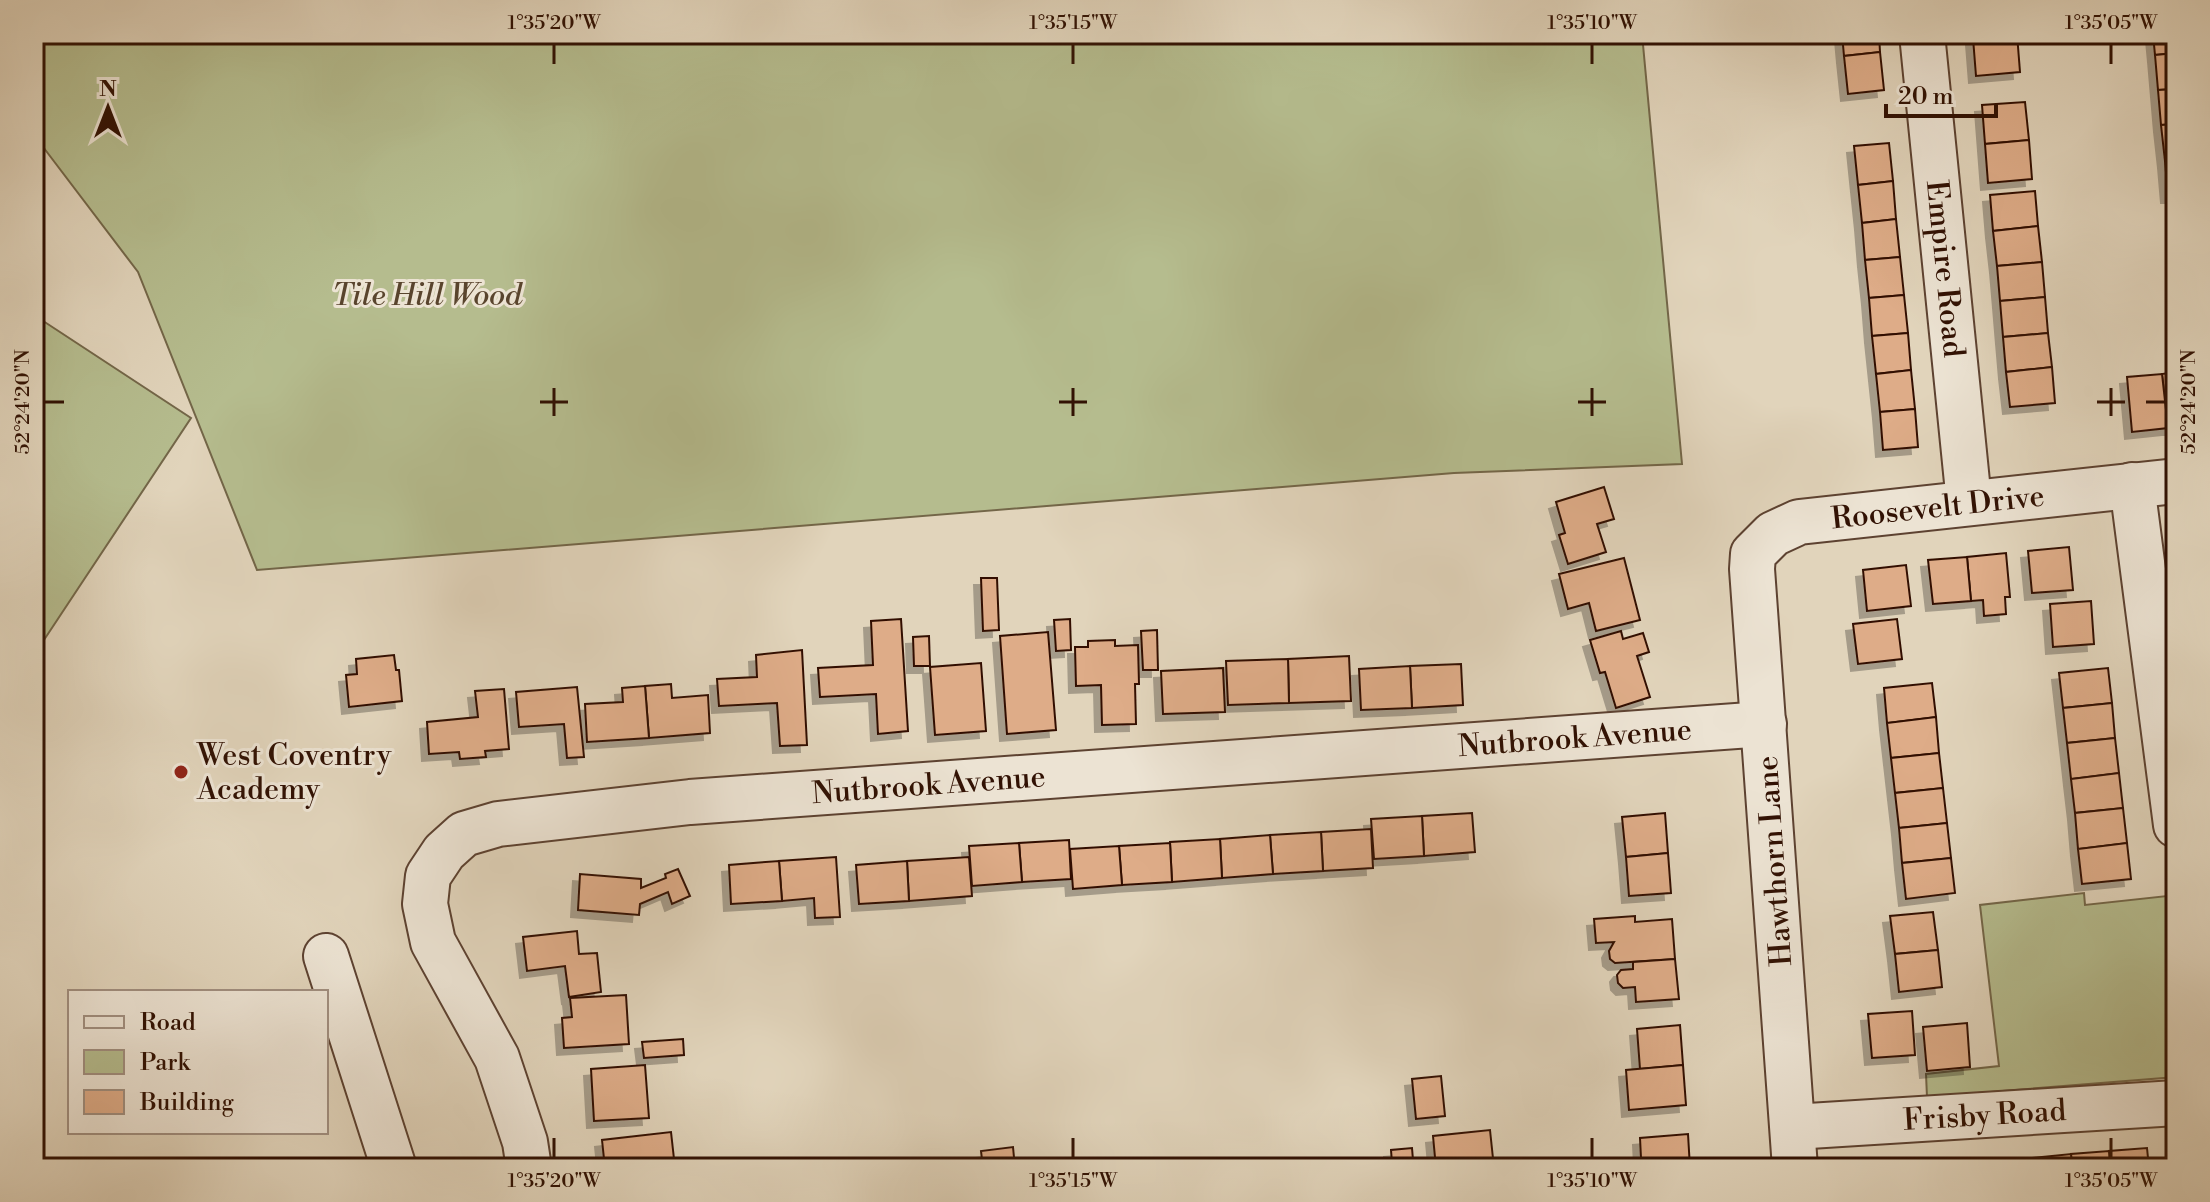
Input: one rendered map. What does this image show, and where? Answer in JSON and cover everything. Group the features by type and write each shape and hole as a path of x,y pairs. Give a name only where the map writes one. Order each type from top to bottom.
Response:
{"street":[{"name":"Empire Road","path":"1922,34 1969,502"},
{"name":"Roosevelt Drive","path":"1753,554 1773,534 1799,522 2176,481"},
{"path":"2132,485 2176,825"},
{"name":"Hawthorn Lane","path":"1753,554 1794,1148"},
{"name":"Nutbrook Avenue","path":"529,1168 525,1142 497,1058 433,942 425,904 428,876 444,852 464,834 498,824 690,802 1764,724"},
{"path":"326,956 394,1168"},
{"name":"Frisby Road","path":"1794,1148 2176,1103"}],"green space":[{"name":"Tile Hill Wood","path":"34,34 1642,34 1682,464 1454,473 257,570 138,272 34,135"},
{"path":"34,315 191,418 34,655"},
{"path":"2084,893 2085,905 2176,895 2176,1077 1927,1097 1926,1074 1999,1066 1980,905"}],"water":[{"path":"777,34 879,34 828,42 803,41"}],"building":[{"path":"1842,34 1879,34 1880,52 1844,56"},
{"path":"2017,34 2020,72 1976,76 1973,38"},
{"path":"2153,34 2176,34 2176,53 2155,55"},
{"path":"1880,52 1884,90 1848,94 1844,56"},
{"path":"2176,53 2176,89 2158,90 2155,55"},
{"path":"2176,89 2176,124 2161,125 2158,90"},
{"path":"2025,102 2029,140 1985,144 1982,105"},
{"path":"2176,124 2176,160 2165,161 2161,125"},
{"path":"2029,140 2032,179 1988,183 1985,144"},
{"path":"1889,143 1893,181 1858,185 1854,146"},
{"path":"2176,160 2176,196 2168,196 2165,161"},
{"path":"1893,181 1896,219 1862,223 1858,185"},
{"path":"2035,191 2038,226 1993,231 1990,195"},
{"path":"1896,219 1900,257 1865,260 1862,223"},
{"path":"2038,226 2042,262 1997,266 1993,231"},
{"path":"1900,257 1904,295 1869,298 1865,260"},
{"path":"2042,262 2045,297 2000,301 1997,266"},
{"path":"1904,295 1908,333 1872,336 1869,298"},
{"path":"2045,297 2048,333 2003,337 2000,301"},
{"path":"1908,333 1911,370 1876,374 1872,336"},
{"path":"2048,333 2052,367 2006,372 2003,337"},
{"path":"2052,367 2055,403 2010,407 2006,372"},
{"path":"1911,370 1915,409 1880,412 1876,374"},
{"path":"2176,372 2176,428 2168,428 2162,374"},
{"path":"2162,374 2168,428 2132,432 2127,377"},
{"path":"1915,409 1918,447 1883,450 1880,412"},
{"path":"1604,487 1614,519 1597,524 1606,552 1568,564 1559,535 1565,533 1556,502"},
{"path":"2069,547 2073,590 2032,593 2028,551"},
{"path":"2006,553 2010,597 2005,597 2006,614 1984,616 1983,600 1971,601 1967,557"},
{"path":"1967,557 1971,601 1933,604 1928,560"},
{"path":"1624,558 1640,620 1596,631 1589,603 1568,609 1559,574"},
{"path":"1906,565 1911,606 1867,611 1863,570"},
{"path":"981,578 997,578 999,630 983,631"},
{"path":"2091,601 2094,644 2053,647 2050,604"},
{"path":"901,619 908,731 878,734 876,694 820,697 818,668 873,665 871,621"},
{"path":"1070,619 1071,650 1056,651 1054,620"},
{"path":"1897,619 1902,659 1858,664 1853,624"},
{"path":"1157,630 1158,670 1143,670 1141,631"},
{"path":"1621,631 1623,639 1643,633 1649,652 1637,656 1650,697 1616,708 1605,672 1600,673 1590,640"},
{"path":"1048,632 1056,730 1007,734 1000,636"},
{"path":"929,636 930,666 914,666 913,637"},
{"path":"1115,640 1115,646 1138,645 1136,724 1102,725 1101,685 1076,686 1075,647 1088,647 1088,641"},
{"path":"802,650 807,745 780,746 777,703 719,706 717,679 757,677 756,655"},
{"path":"394,655 402,701 349,707 346,675 357,674 356,659"},
{"path":"1349,656 1351,701 1289,703 1288,659"},
{"path":"1288,659 1289,703 1228,705 1226,661"},
{"path":"981,663 986,731 935,735 930,667"},
{"path":"1461,664 1463,705 1412,708 1410,666"},
{"path":"1410,666 1412,708 1361,710 1359,669"},
{"path":"1223,668 1225,712 1163,714 1161,671"},
{"path":"2108,668 2112,703 2063,708 2059,673"},
{"path":"1932,683 1936,717 1887,723 1884,688"},
{"path":"671,684 672,698 708,695 710,733 649,738 645,686"},
{"path":"645,686 649,738 587,742 585,704 623,702 622,688"},
{"path":"577,687 584,757 567,758 564,724 519,727 516,692"},
{"path":"504,689 509,749 485,751 486,757 460,759 459,752 429,754 427,722 478,717 475,691"},
{"path":"2112,703 2115,738 2067,743 2063,708"},
{"path":"1936,717 1939,753 1891,758 1887,723"},
{"path":"2115,738 2119,773 2071,779 2067,743"},
{"path":"1939,753 1943,788 1895,793 1891,758"},
{"path":"2119,773 2123,808 2075,813 2071,779"},
{"path":"1943,788 1947,823 1899,828 1895,793"},
{"path":"2123,808 2127,843 2078,849 2075,813"},
{"path":"1472,813 1475,852 1424,856 1422,816"},
{"path":"1665,813 1668,853 1626,857 1622,817"},
{"path":"1422,816 1424,856 1374,859 1371,819"},
{"path":"1947,823 1951,858 1902,863 1899,828"},
{"path":"1371,829 1373,868 1323,871 1321,832"},
{"path":"1321,832 1323,871 1273,874 1270,835"},
{"path":"1270,835 1273,874 1222,878 1220,839"},
{"path":"1220,839 1222,878 1172,882 1170,842"},
{"path":"1069,840 1071,879 1022,882 1019,843"},
{"path":"1019,843 1022,882 972,886 969,846"},
{"path":"1170,843 1172,882 1122,885 1119,846"},
{"path":"2127,843 2131,879 2082,884 2078,849"},
{"path":"1119,846 1122,885 1073,889 1070,849"},
{"path":"1668,853 1671,893 1629,896 1626,857"},
{"path":"836,857 840,917 815,918 814,898 782,901 779,861"},
{"path":"969,857 972,896 909,901 907,861"},
{"path":"1951,858 1955,893 1906,899 1902,863"},
{"path":"779,861 782,901 731,904 729,865"},
{"path":"907,861 909,901 859,904 856,865"},
{"path":"678,869 690,896 672,904 668,892 640,904 639,915 578,910 580,874 641,879 641,888 666,878 665,874"},
{"path":"1933,912 1938,950 1895,954 1890,916"},
{"path":"1635,916 1635,922 1672,919 1675,959 1615,963 1610,959 1609,951 1614,942 1596,943 1594,919"},
{"path":"577,931 579,954 597,953 601,992 569,997 565,966 527,971 523,937"},
{"path":"1938,950 1942,987 1899,992 1895,954"},
{"path":"1675,959 1679,999 1636,1002 1635,987 1623,988 1618,983 1617,975 1621,970 1633,969 1633,962"},
{"path":"626,995 629,1044 564,1048 562,1018 572,1017 570,998"},
{"path":"1912,1011 1915,1055 1872,1058 1868,1014"},
{"path":"1967,1023 1970,1067 1927,1071 1923,1027"},
{"path":"1680,1025 1683,1065 1640,1069 1637,1029"},
{"path":"683,1039 684,1055 644,1058 642,1042"},
{"path":"645,1065 649,1118 594,1121 591,1069"},
{"path":"1683,1065 1686,1105 1629,1110 1626,1070"},
{"path":"1441,1076 1445,1116 1416,1119 1412,1079"},
{"path":"1490,1130 1494,1168 1436,1168 1433,1136"},
{"path":"671,1132 675,1168 605,1168 602,1140"},
{"path":"1688,1134 1690,1168 1648,1168 1647,1158 1641,1158 1640,1138"},
{"path":"1013,1147 1015,1168 983,1168 981,1151"},
{"path":"1412,1148 1413,1160 1418,1160 1419,1168 1370,1168 1370,1165 1392,1163 1391,1150"},
{"path":"2147,1148 2149,1168 2110,1168 2109,1151"},
{"path":"2109,1151 2110,1168 2072,1168 2071,1154"},
{"path":"2071,1154 2072,1168 2034,1168 2033,1158"},
{"path":"2033,1158 2034,1168 1996,1168 1995,1161"},
{"path":"1995,1161 1996,1168 1957,1168 1957,1164"},
{"path":"1071,1162 1072,1168 1024,1168 1024,1166"}],"place":[{"name":"West Coventry Academy","path":"181,772"}]}
